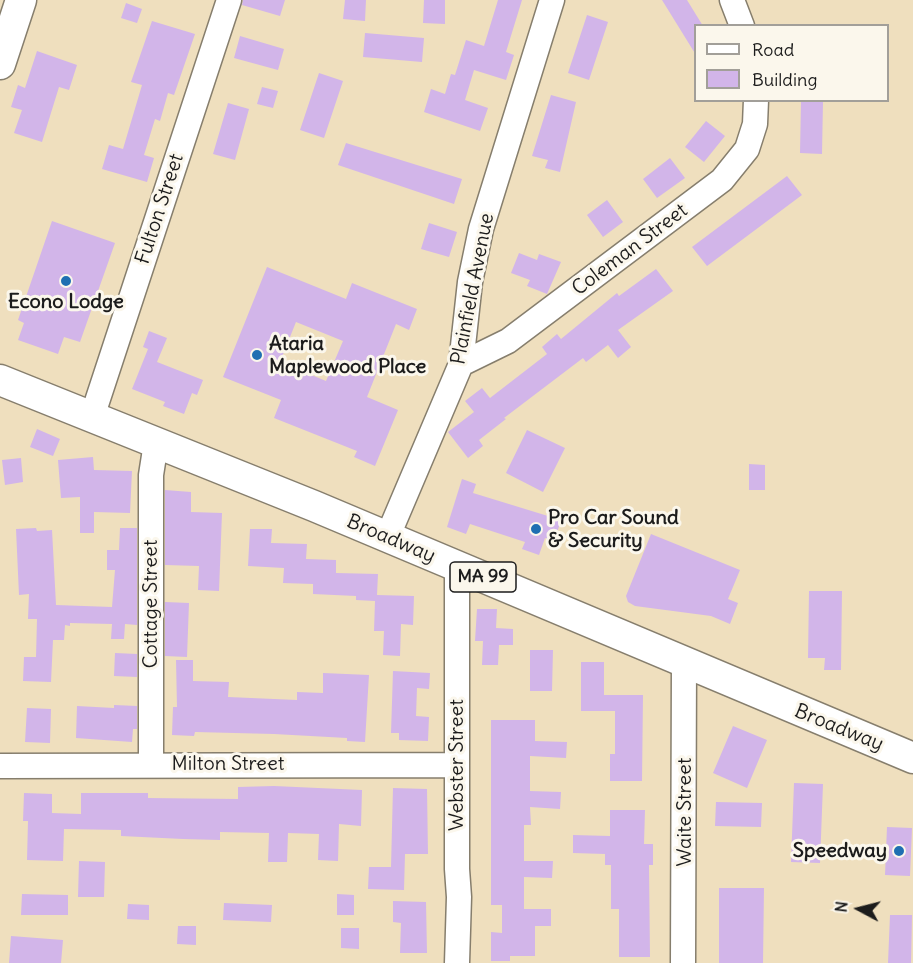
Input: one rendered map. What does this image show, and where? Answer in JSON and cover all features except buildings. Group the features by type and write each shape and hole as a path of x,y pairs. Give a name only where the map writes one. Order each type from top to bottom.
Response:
{"main road":[{"path":"0,64 21,0"},
{"name":"Broadway","path":"0,380 387,538 913,758"}],"street":[{"name":"Fulton Street","path":"92,417 229,0"},
{"name":"Plainfield Avenue","path":"387,538 461,364 470,282 481,229 552,0"},
{"path":"732,0 741,24"},
{"name":"Coleman Street","path":"461,364 508,341 722,180 747,150 755,124 756,102"},
{"name":"Cottage Street","path":"151,765 152,475 156,443"},
{"name":"Webster Street","path":"457,567 459,897 457,963"},
{"name":"Waite Street","path":"683,963 684,661"},
{"name":"Milton Street","path":"0,766 457,765"}],"place":[{"name":"Econo Lodge","path":"66,281"},
{"name":"Ataria Maplewood Place","path":"257,355"},
{"name":"Pro Car Sound & Security","path":"536,529"},
{"name":"Speedway","path":"899,851"}]}
